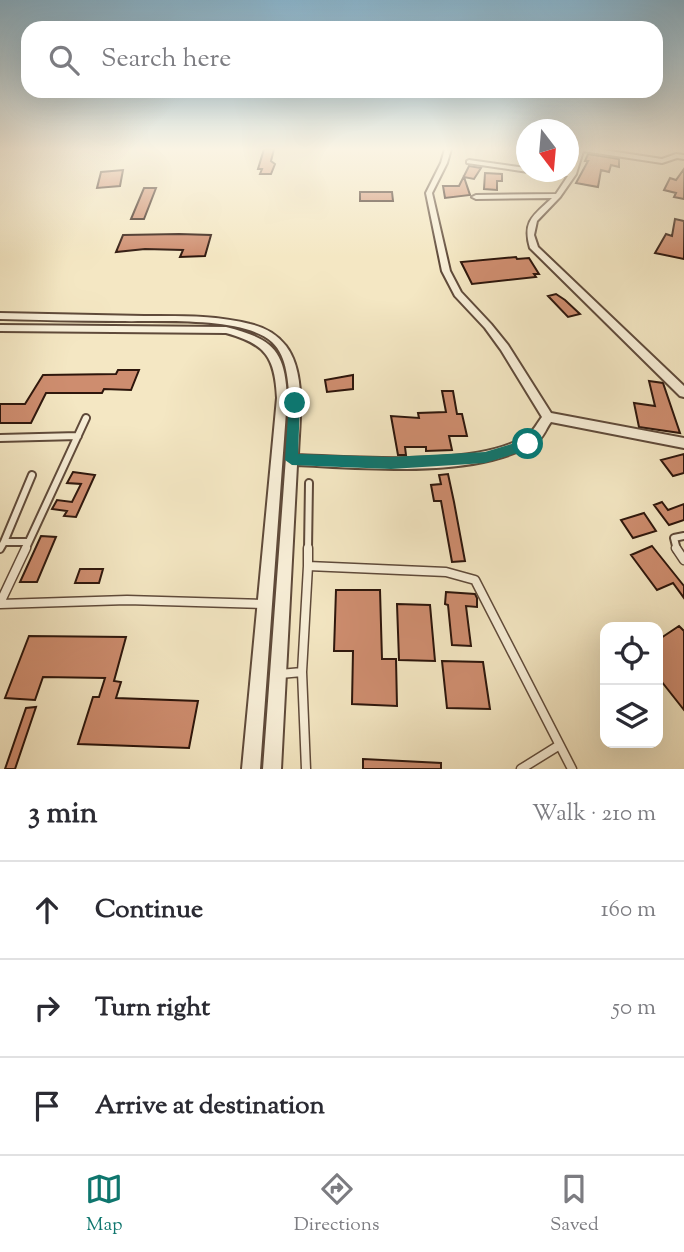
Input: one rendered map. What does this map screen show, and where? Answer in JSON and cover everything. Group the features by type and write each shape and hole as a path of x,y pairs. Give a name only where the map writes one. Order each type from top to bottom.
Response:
{"street":[{"path":"433,185 429,193 436,213 442,257 448,276 470,309 489,327 548,416 684,443"},
{"path":"566,185 533,220 530,234 534,248 684,393"},
{"path":"476,197 558,196"},
{"path":"0,316 212,320 258,328 276,340 288,356 293,372 292,460 272,769"},
{"path":"0,328 226,330 251,336 271,350 282,373 282,398 250,769"},
{"path":"292,460 391,463 485,458 528,444 540,433 548,416"}],"lane":[{"path":"86,418 0,604 127,600 264,604"},
{"path":"0,438 78,436"},
{"path":"28,542 2,545 32,475"},
{"path":"306,769 302,672 309,483"},
{"path":"684,536 674,538 673,543 684,560"},
{"path":"308,566 446,572 475,580 558,747 572,769"},
{"path":"280,674 302,672"},
{"path":"521,769 558,747"}],"building":[{"path":"98,185 120,185 120,186 97,188"},
{"path":"467,185 470,195 445,198 443,186"},
{"path":"484,185 497,185 497,190 484,189"},
{"path":"667,185 684,185 684,199 674,197 676,193 664,190"},
{"path":"144,188 156,188 144,219 131,219"},
{"path":"360,192 392,192 393,201 360,201"},
{"path":"675,219 684,221 684,259 655,253 666,234 672,236"},
{"path":"123,235 211,235 205,256 180,257 183,250 145,249 116,252"},
{"path":"529,258 539,274 534,274 536,277 472,284 461,262"},
{"path":"556,294 580,314 568,317 548,296"},
{"path":"118,370 139,370 131,390 46,393 31,423 0,423 0,404 25,404 43,375 116,374"},
{"path":"353,375 353,389 327,392 325,380"},
{"path":"649,381 663,383 680,433 639,427 634,403 655,406"},
{"path":"442,391 453,391 457,414 462,414 467,436 449,436 452,450 426,451 426,447 405,447 406,455 398,455 391,416 419,418 418,413 446,412"},
{"path":"684,454 684,473 673,476 661,460"},
{"path":"73,472 95,475 76,517 64,516 67,511 52,509 57,500 72,502 81,484 67,483"},
{"path":"448,474 465,561 452,562 441,501 434,501 431,485 441,484 439,475"},
{"path":"662,502 668,510 684,504 684,520 669,525 654,505"},
{"path":"644,513 656,531 633,538 621,520"},
{"path":"41,536 56,537 37,582 20,582"},
{"path":"652,546 684,586 684,598 673,583 657,590 631,555"},
{"path":"80,569 103,569 99,583 75,583"},
{"path":"336,590 380,590 382,659 396,659 397,706 352,704 353,651 334,651"},
{"path":"446,592 475,594 477,598 477,607 466,606 471,646 452,645 448,605 445,604"},
{"path":"397,604 430,605 435,661 399,660"},
{"path":"679,626 684,631 684,710 663,683 663,637"},
{"path":"29,636 126,637 114,681 121,682 116,698 198,701 189,748 78,744 93,697 99,697 105,678 43,677 35,700 5,698"},
{"path":"442,661 483,662 490,709 447,708"},
{"path":"36,707 15,769 5,769 26,708"},
{"path":"363,759 441,763 441,769 363,769"}],"route":[{"path":"295,403 292,460 391,463 485,458 528,444"}]}
